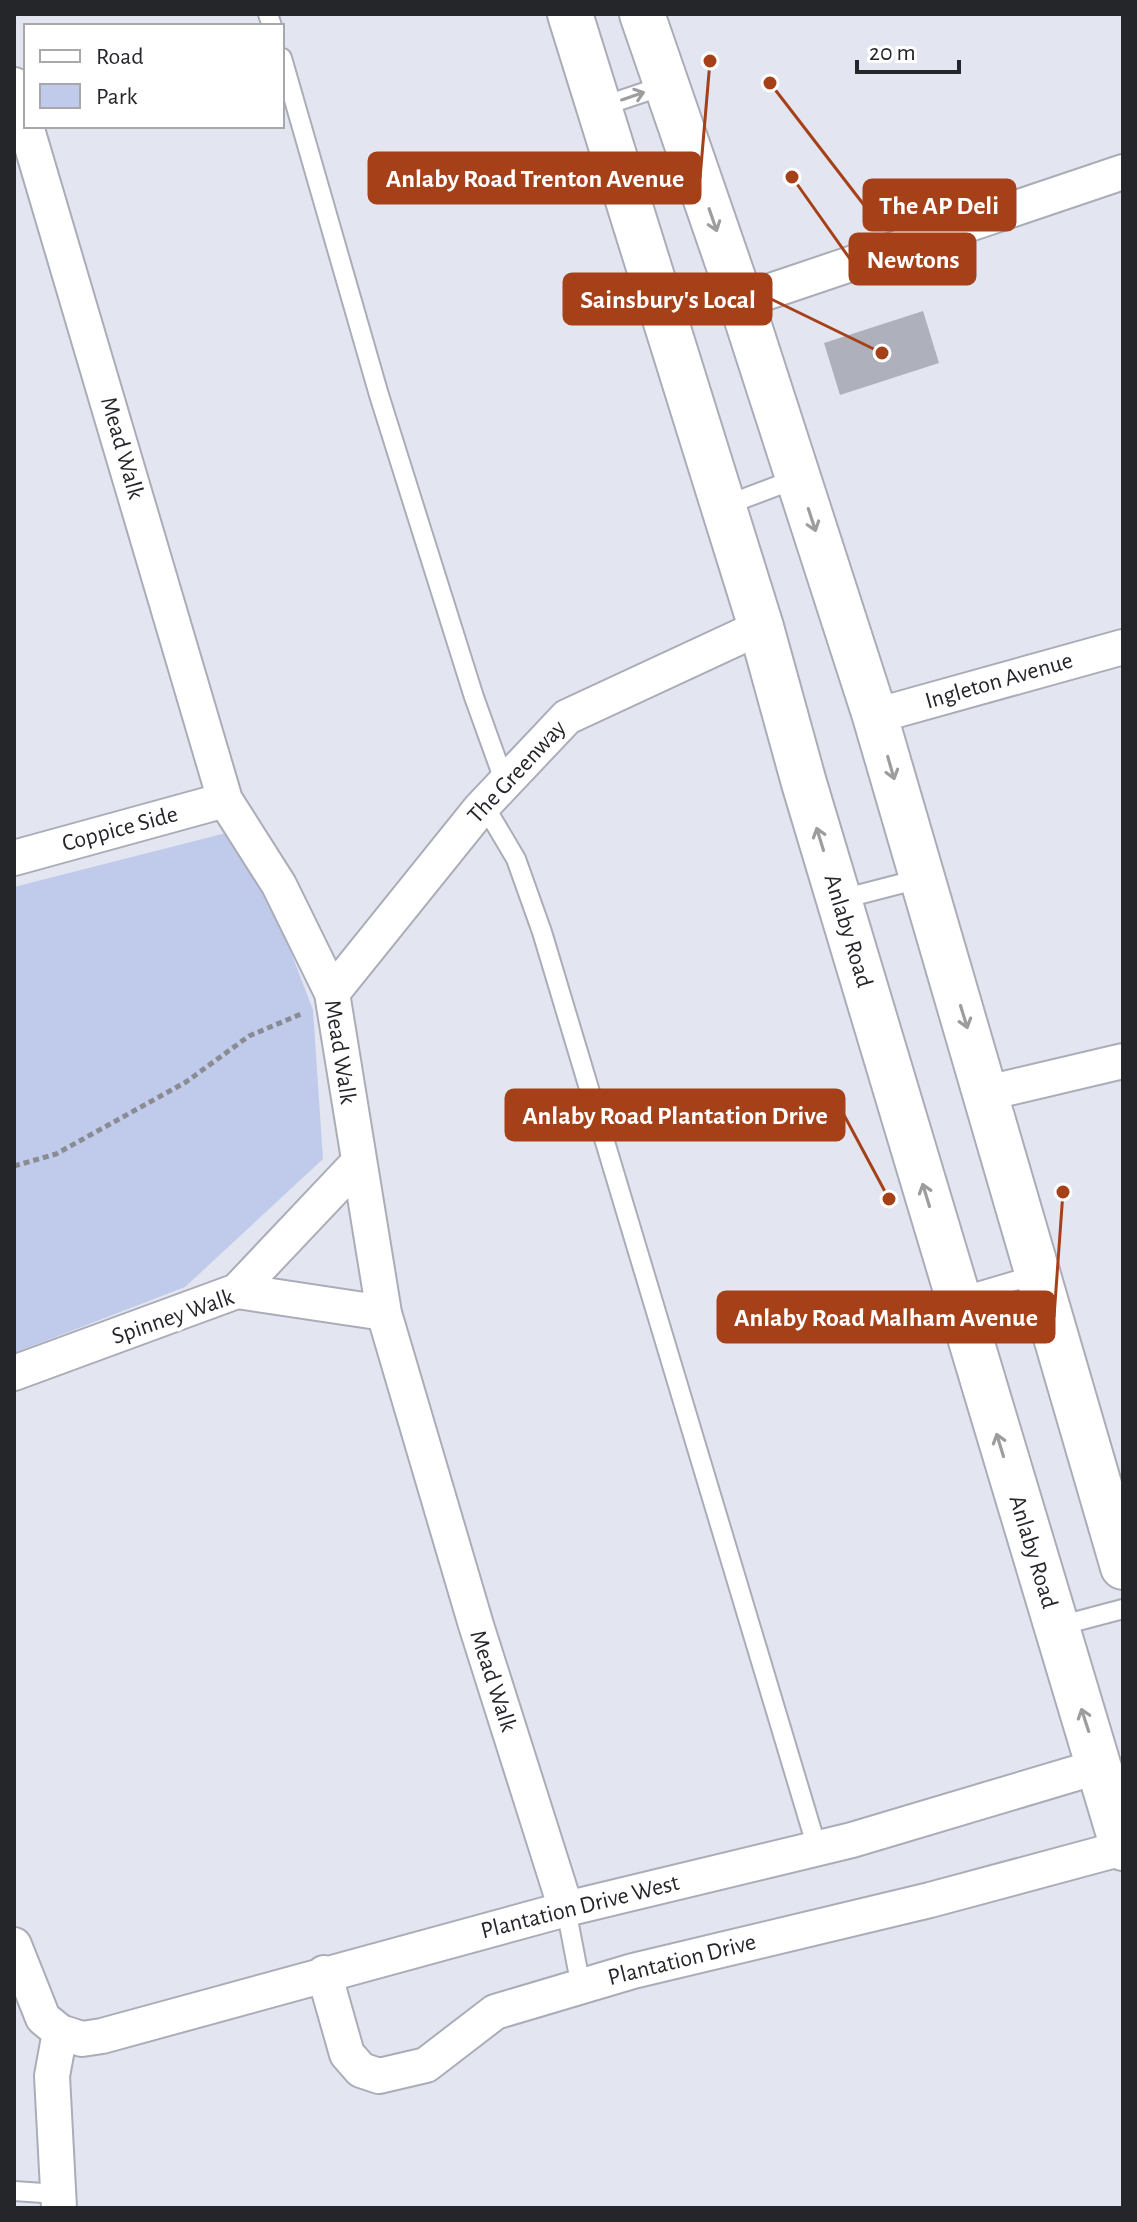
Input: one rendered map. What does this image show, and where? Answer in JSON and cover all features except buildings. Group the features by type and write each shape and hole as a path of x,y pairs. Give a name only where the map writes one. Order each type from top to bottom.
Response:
{"main road":[{"name":"Anlaby Road","path":"570,14 761,627 838,900 1123,1848"},
{"path":"642,14 741,301 875,716 1038,1274 1109,1468 1123,1567"}],"street":[{"name":"Mead Walk","path":"14,85 24,119"},
{"name":"Mead Walk","path":"27,128 225,800 279,885 322,1001 358,1163 384,1313 476,1625 566,1909"},
{"path":"741,301 1123,172"},
{"name":"The Greenway","path":"322,1001 494,794 567,717 761,627"},
{"name":"Ingleton Avenue","path":"875,716 1123,647"},
{"name":"Coppice Side","path":"14,858 225,800"},
{"path":"987,1093 1123,1061"},
{"path":"237,1291 358,1163"},
{"name":"Spinney Walk","path":"14,1373 237,1291 384,1313"},
{"name":"Plantation Drive West","path":"60,2032 82,2039 102,2036 566,1909 817,1848 1100,1766"},
{"name":"Plantation Drive","path":"324,1973 347,2054 361,2070 379,2076 426,2065 495,2012 581,1987 1123,1848"},
{"path":"14,1945 43,2018 60,2032 52,2076 58,2201"}],"lane":[{"path":"284,65 379,395 474,697 494,794 542,932 817,1848"},
{"path":"600,107 666,84"},
{"path":"724,506 798,478"},
{"path":"838,900 923,878"},
{"path":"957,1298 1038,1274"},
{"path":"1055,1627 1123,1609"},
{"path":"566,1909 581,1987"},
{"path":"14,2191 58,2201"}],"path":[{"path":"14,1166 56,1154 186,1082 249,1036 322,1001"}],"green space":[{"path":"226,833 268,892 313,1010 323,1159 185,1287 14,1353 14,887"}],"place":[{"name":"Anlaby Road Trenton Avenue","path":"710,61"},
{"name":"The AP Deli","path":"770,83"},
{"name":"Newtons","path":"792,177"},
{"name":"Sainsbury's Local","path":"882,353"},
{"name":"Anlaby Road Malham Avenue","path":"1063,1192"},
{"name":"Anlaby Road Plantation Drive","path":"889,1199"}]}
